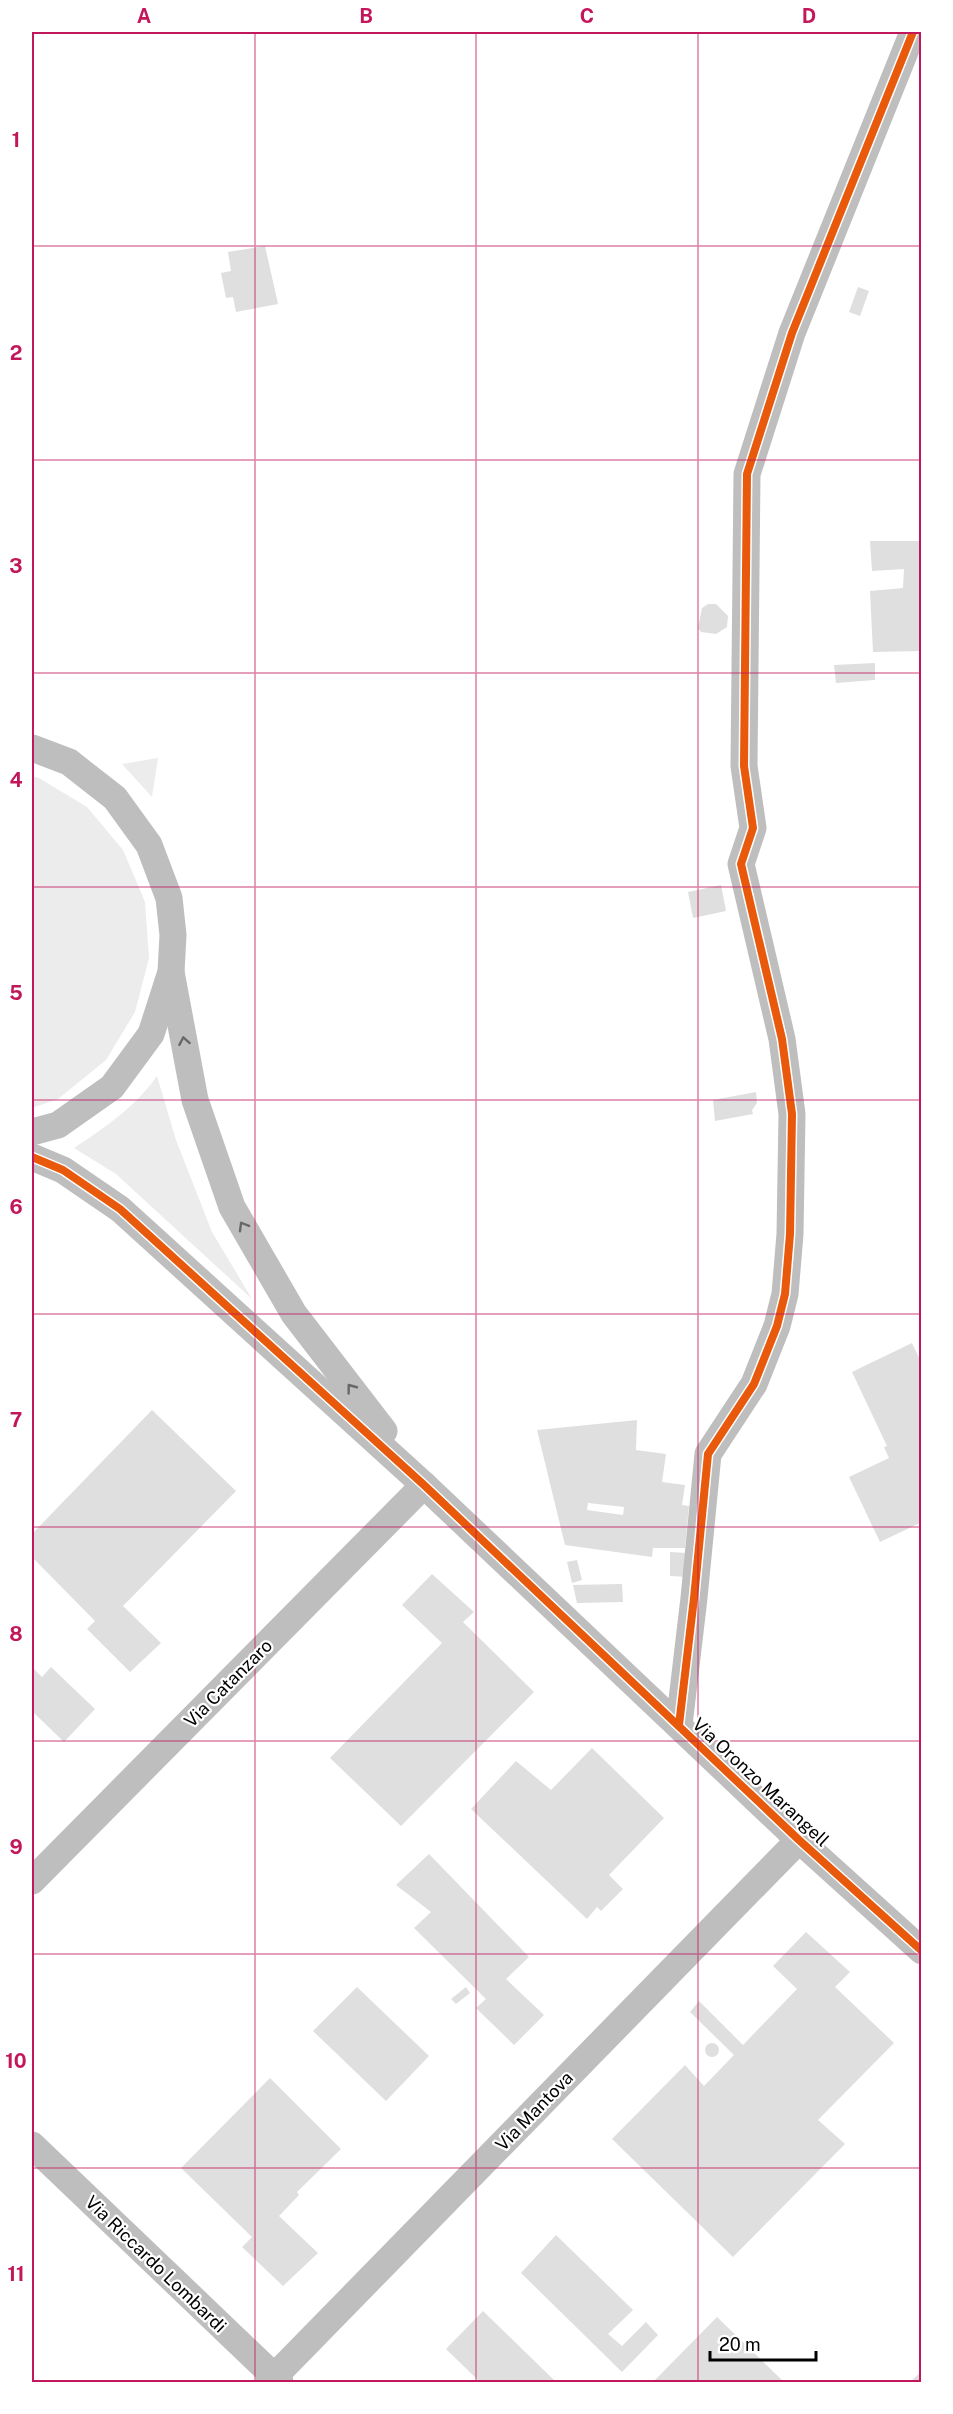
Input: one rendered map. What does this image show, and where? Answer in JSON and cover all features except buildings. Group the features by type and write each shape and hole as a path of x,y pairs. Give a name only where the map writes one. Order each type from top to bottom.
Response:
{"street":[{"path":"679,1725 708,1454 754,1384 777,1326 785,1294 790,1234 792,1114 782,1039 741,864 753,828 744,766 747,474 792,333 913,32"},
{"path":"32,748 69,762 115,798 149,844 169,898 173,935 171,972 195,1101 232,1207 294,1314 424,1485"},
{"path":"32,1132 58,1125 112,1087 151,1034 171,972"},
{"path":"32,1157 63,1170 120,1209 424,1485"},
{"name":"Via Oronzo Marangell","path":"424,1485 799,1840 921,1951"},
{"name":"Via Catanzaro","path":"32,1881 424,1485"},
{"name":"Via Mantova","path":"274,2381 799,1840"},
{"name":"Via Riccardo Lombardi","path":"32,2145 274,2381"}],"shaded area":[{"path":"158,758 152,797 122,764"},
{"path":"32,776 87,807 123,850 145,902 149,958 135,1012 106,1060 58,1099 32,1108"},
{"path":"157,1076 176,1140 212,1232 252,1299 116,1174 74,1148 130,1107"}],"cycle path":[{"path":"679,1725 708,1454 754,1384 777,1326 785,1294 790,1234 792,1114 782,1039 741,864 753,828 744,766 747,474 792,333 913,32"},
{"path":"32,1157 63,1170 120,1209 424,1485 799,1840 922,1951"}]}
